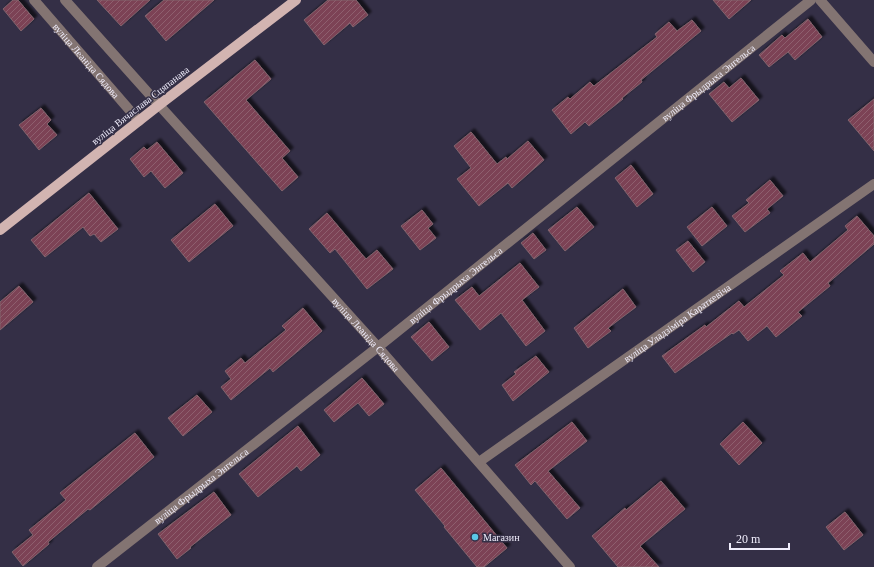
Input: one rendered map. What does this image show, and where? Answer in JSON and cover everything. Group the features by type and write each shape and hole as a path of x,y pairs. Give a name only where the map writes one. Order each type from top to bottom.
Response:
{"main road":[{"name":"вуліца Вячаслава Сцяпанава","path":"0,230 158,105 296,0"}],"street":[{"name":"вуліца Леаніда Сядова","path":"34,0 139,121"},
{"name":"вуліца Леаніда Сядова","path":"65,0 158,105 378,347 570,567"},
{"name":"вуліца Фрыдрыха Энгельса","path":"97,567 378,347 811,0"},
{"path":"820,0 874,62"},
{"name":"вуліца Уладзіміра Караткевіча","path":"479,462 874,184"}],"building":[{"path":"13,0 18,0 34,19 21,31 3,9"},
{"path":"97,0 150,0 121,26"},
{"path":"164,0 214,0 166,41 145,16"},
{"path":"328,0 356,0 368,15 353,27 350,23 324,45 304,20"},
{"path":"713,0 751,0 729,19"},
{"path":"808,19 822,37 795,60 788,52 769,67 759,55 782,35 785,38"},
{"path":"692,20 701,31 641,80 642,82 622,98 623,99 589,126 585,122 571,134 552,110 568,97 570,99 590,82 594,86 657,37 655,34 669,22 677,31"},
{"path":"255,60 271,79 246,100 290,151 282,158 298,177 282,191 204,102"},
{"path":"741,78 759,100 732,122 709,94 724,82 729,88"},
{"path":"874,99 874,151 848,120"},
{"path":"41,108 51,120 47,124 57,135 39,150 19,125"},
{"path":"471,132 497,164 506,157 507,159 528,141 544,160 512,188 508,183 479,206 457,179 471,168 454,146"},
{"path":"157,142 183,173 165,188 151,171 144,177 130,159 144,147 147,150"},
{"path":"631,165 653,194 637,207 615,178"},
{"path":"770,180 783,196 767,209 770,213 745,232 732,216 749,203 746,200"},
{"path":"89,193 118,229 101,242 94,234 90,236 83,227 45,257 31,240"},
{"path":"215,204 233,226 189,262 171,240"},
{"path":"577,207 594,227 565,251 548,230"},
{"path":"712,207 727,226 702,246 687,227"},
{"path":"422,210 433,224 428,228 436,238 420,250 401,226"},
{"path":"327,213 366,259 377,250 393,269 367,289 335,249 330,253 309,229"},
{"path":"857,216 874,236 874,244 828,283 830,286 798,312 802,316 776,337 767,326 748,341 739,330 733,334 732,333 675,373 662,356 705,325 706,327 739,301 744,307 784,275 780,271 803,253 810,262 848,230 845,226"},
{"path":"533,233 546,250 534,259 521,243"},
{"path":"688,241 705,262 693,272 676,250"},
{"path":"520,263 539,287 522,300 545,331 526,346 501,313 480,330 455,300 472,287 479,296"},
{"path":"19,286 33,302 0,330 0,302"},
{"path":"623,289 636,307 608,328 611,331 588,348 574,328"},
{"path":"303,308 322,331 273,372 270,368 231,400 221,387 231,379 225,371 241,358 245,363 286,330 282,326"},
{"path":"429,322 449,347 432,361 411,337"},
{"path":"536,356 549,372 513,401 502,385 516,374 514,372"},
{"path":"362,378 384,404 369,416 358,403 334,422 324,410"},
{"path":"197,395 212,412 183,436 168,418"},
{"path":"572,422 587,441 548,471 580,508 567,519 535,481 531,485 515,465"},
{"path":"743,422 762,443 739,465 720,444"},
{"path":"298,426 320,455 301,471 297,466 258,497 239,474"},
{"path":"135,433 154,457 90,510 88,509 48,542 49,544 23,566 12,552 33,535 29,530 66,500 60,493"},
{"path":"441,468 507,548 484,567 477,567 415,490"},
{"path":"661,481 685,509 640,546 659,567 618,567 592,536 625,508 626,510"},
{"path":"214,492 231,515 177,559 158,534"},
{"path":"845,512 863,535 844,550 826,527"}],"place":[{"name":"Магазин","path":"475,537"}]}
